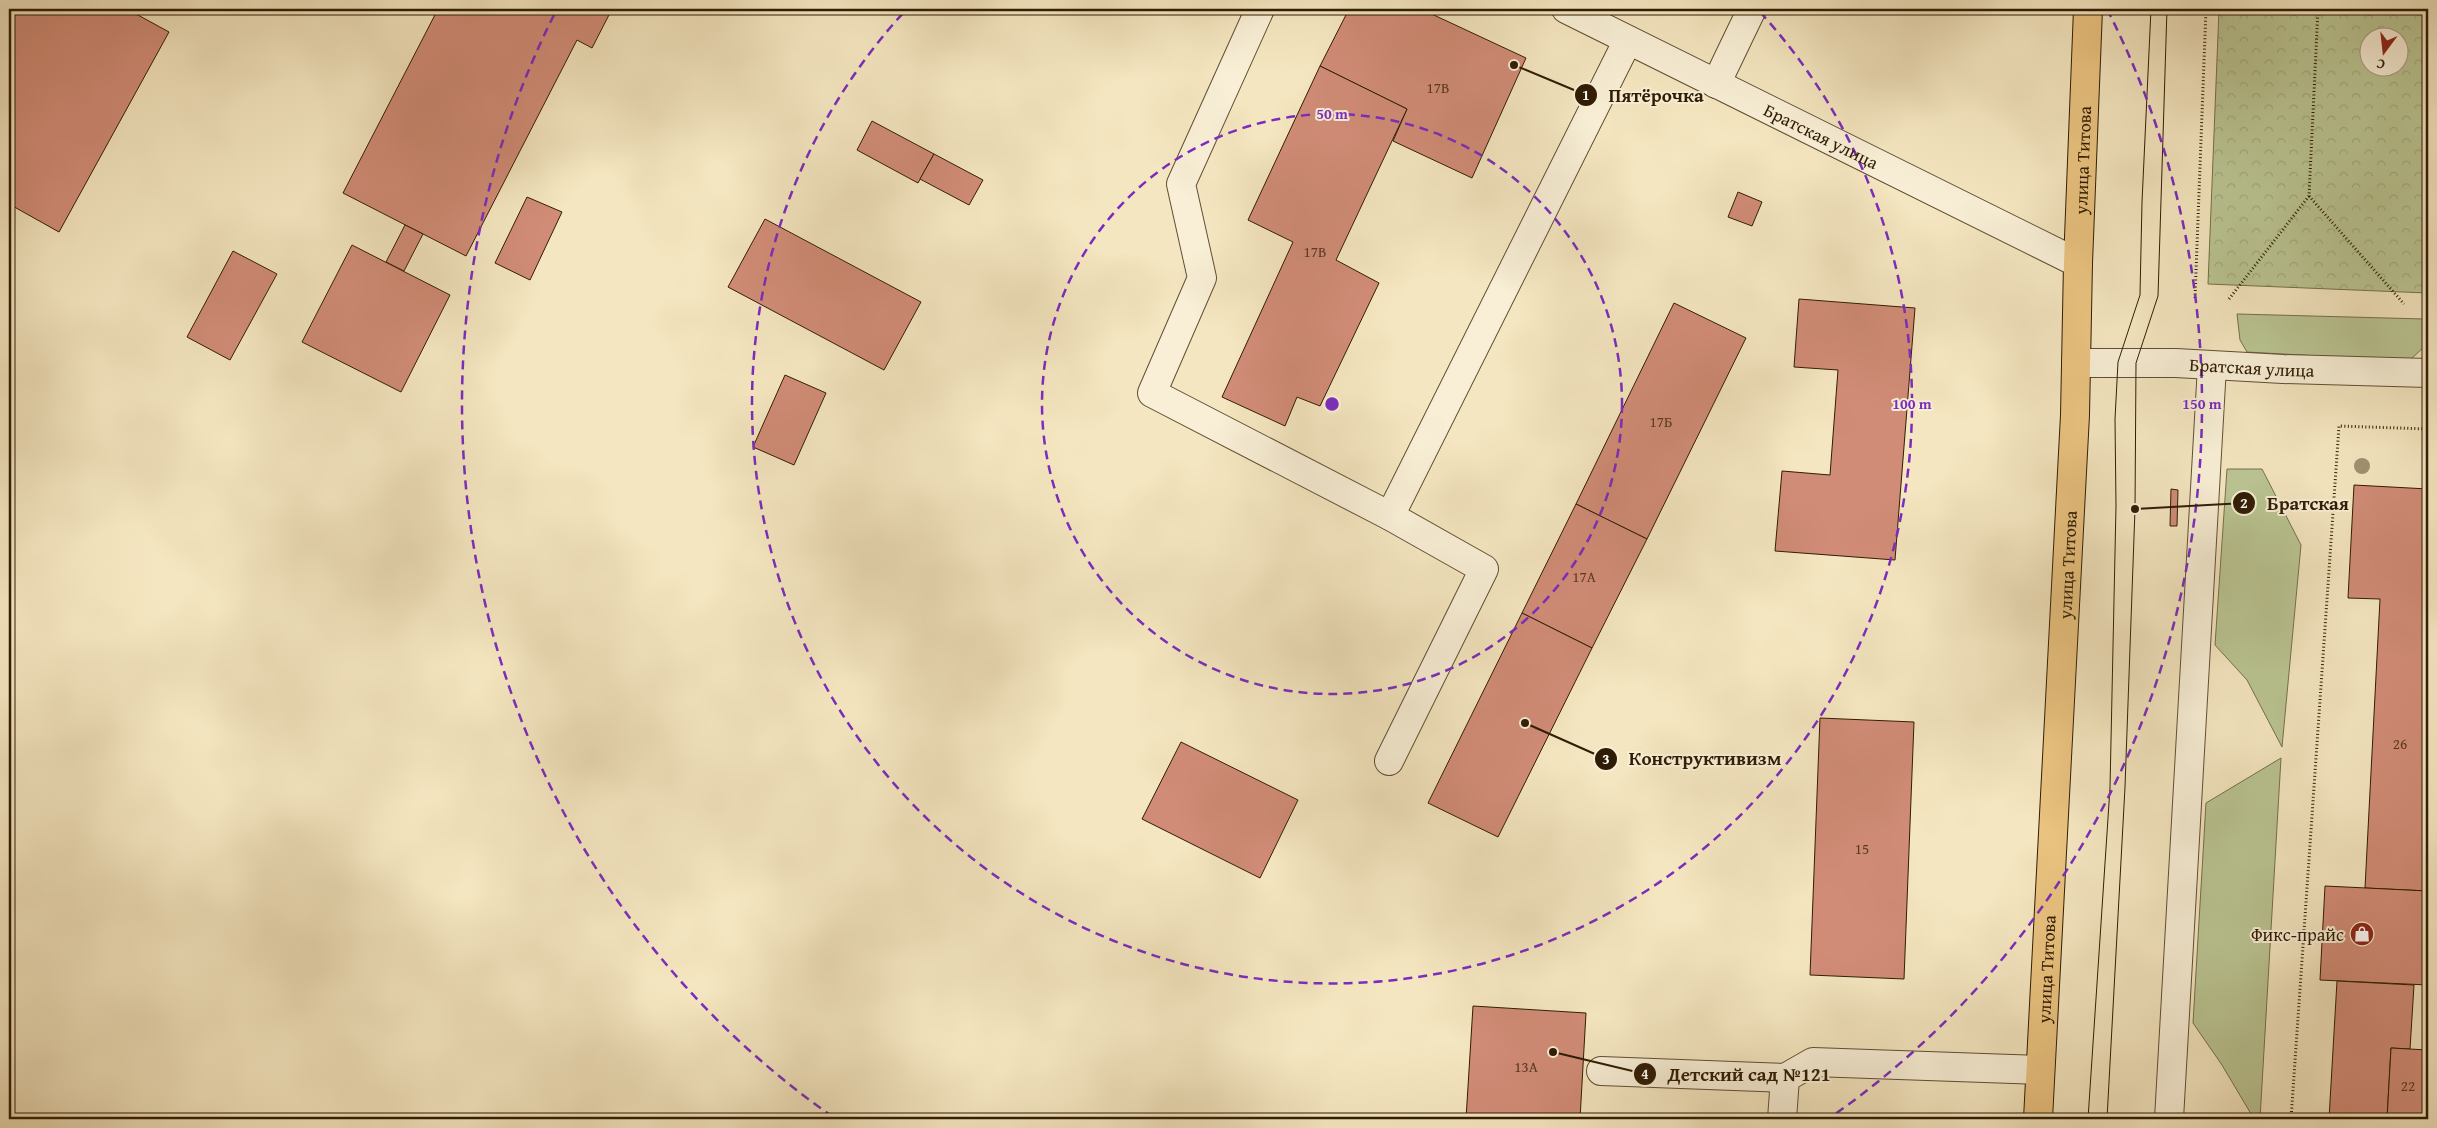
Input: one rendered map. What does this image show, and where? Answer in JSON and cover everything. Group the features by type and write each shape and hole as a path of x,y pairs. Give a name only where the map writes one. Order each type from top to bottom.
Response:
{"main road":[{"name":"улица Титова","path":"2038,1119 2075,415 2078,263 2088,9"}],"street":[{"path":"1260,9 1181,184 1202,278 1152,393 1390,516 1484,569 1389,760"},
{"name":"Братская улица","path":"1566,9 2078,263"},
{"path":"1716,84 1752,9"},
{"path":"1390,516 1628,40"},
{"name":"Братская улица","path":"2076,363 2118,362 2428,373"},
{"path":"2169,1119 2212,366"},
{"path":"1601,1071 1784,1078 1813,1062 2040,1070"},
{"path":"1782,1119 1784,1078"}],"path":[{"path":"2195,298 2206,9"},
{"path":"2229,299 2308,196 2318,9"},
{"path":"2308,196 2404,304"},
{"path":"2291,1119 2339,426 2428,429"}],"green space":[{"path":"2219,9 2428,9 2428,293 2208,284"},
{"path":"2237,314 2424,319 2426,345 2409,361 2247,352 2240,340"},
{"path":"2227,469 2262,469 2301,545 2282,747 2247,680 2215,645"},
{"path":"2281,758 2260,1119 2254,1119 2222,1065 2193,1023 2206,803"}],"building":[{"path":"15,9 127,9 169,32 59,232 9,204 9,19"},
{"path":"438,9 607,9 611,11 592,48 577,40 466,256 343,193"},
{"path":"1349,9 1421,9 1526,58 1472,178 1393,141 1407,109 1320,66"},
{"path":"1320,66 1407,109 1336,260 1379,283 1320,406 1297,397 1285,426 1222,397 1293,242 1248,220"},
{"path":"872,121 934,154 918,183 857,150"},
{"path":"934,154 983,180 969,205 920,179"},
{"path":"1738,192 1762,202 1752,226 1728,217"},
{"path":"527,197 562,212 530,280 495,263"},
{"path":"765,219 921,302 884,370 728,287"},
{"path":"405,225 423,234 404,271 386,262"},
{"path":"352,245 450,295 401,392 302,342"},
{"path":"233,251 277,274 230,360 187,337"},
{"path":"1799,299 1915,308 1895,560 1775,551 1782,471 1830,475 1838,370 1794,367"},
{"path":"1674,303 1746,338 1647,539 1576,504"},
{"path":"785,375 826,393 794,465 753,447"},
{"path":"2354,485 2428,489 2428,891 2365,888 2380,599 2348,598"},
{"path":"2171,489 2178,490 2177,526 2170,526"},
{"path":"1576,504 1647,539 1592,648 1522,613"},
{"path":"1522,613 1592,648 1498,837 1428,803"},
{"path":"1820,718 1914,722 1904,979 1810,975"},
{"path":"1181,742 1298,800 1260,878 1142,819"},
{"path":"2325,886 2428,891 2428,985 2320,980"},
{"path":"2337,981 2414,985 2410,1049 2391,1048 2387,1119 2329,1119"},
{"path":"1473,1006 1586,1013 1580,1119 1466,1119"},
{"path":"2391,1048 2428,1050 2428,1119 2387,1119"}],"tram line":[{"path":"2088,1119 2110,788 2116,506 2115,419 2118,362 2140,295 2142,202 2151,9"},
{"path":"2107,1119 2125,787 2135,509 2136,363 2158,296 2167,9"}],"place":[{"name":"Пятёрочка","path":"1514,65"},
{"name":"Братская","path":"2135,509"},
{"name":"Конструктивизм","path":"1525,723"},
{"name":"Фикс-прайс","path":"2362,934"},
{"name":"Детский сад №121","path":"1553,1052"}]}
